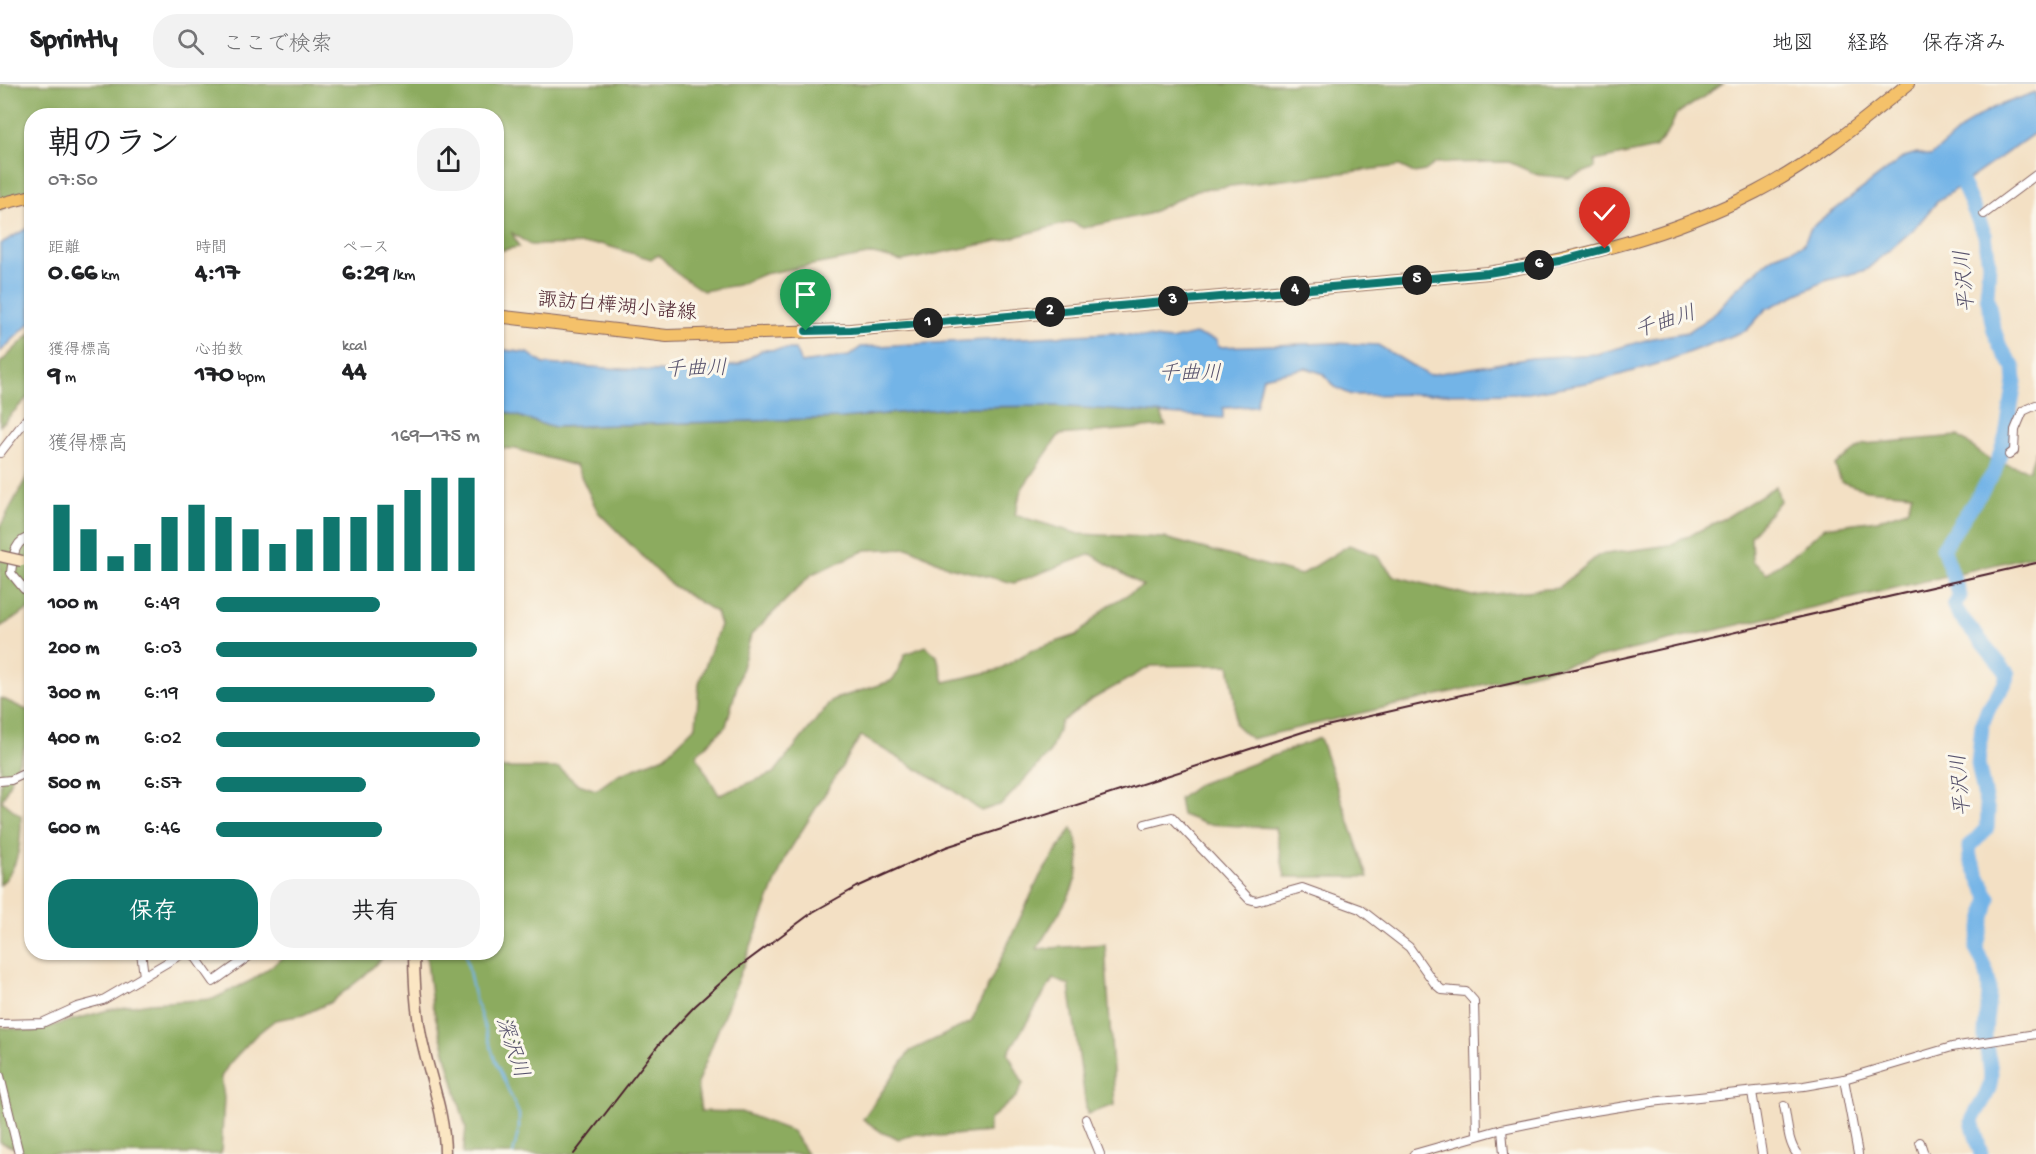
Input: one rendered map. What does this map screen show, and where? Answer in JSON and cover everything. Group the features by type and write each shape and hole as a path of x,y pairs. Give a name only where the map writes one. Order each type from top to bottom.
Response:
{"main road":[{"name":"諏訪白樺湖小諸線","path":"504,317 667,336 851,330 1508,270 1559,261 1666,231 1757,191 1815,156 1908,84"},
{"path":"1,203 24,198"}],"street":[{"path":"1984,214 2036,175"},
{"path":"2009,455 2014,451 2015,430 2023,411 2036,405"},
{"path":"0,453 24,422"},
{"path":"24,540 19,542 11,573 24,589"},
{"path":"0,556 24,561"},
{"path":"0,781 11,780 24,774"},
{"path":"1145,824 1172,817 1248,899 1256,901 1302,888 1360,909 1409,947 1435,984 1442,990 1466,992 1474,1001 1477,1135"},
{"path":"142,960 144,976"},
{"path":"0,1024 42,1023 77,1007 103,1000 172,960"},
{"path":"198,960 213,982 244,960"},
{"path":"414,960 417,1013 421,1038 440,1104 446,1154"},
{"path":"1414,1154 1502,1129 1633,1105 1844,1079 1952,1047 2036,1034"},
{"path":"0,1076 19,1154"},
{"path":"1844,1079 1858,1154"},
{"path":"1752,1092 1762,1154"},
{"path":"1784,1106 1790,1128 1790,1144 1797,1154"},
{"path":"1086,1119 1100,1154"},
{"path":"1502,1129 1504,1154"},
{"path":"1920,1142 1924,1154"}],"green space":[{"path":"0,84 1723,84 1676,115 1669,131 1655,148 1595,161 1595,168 1569,178 1538,175 1509,162 1436,163 1425,171 1414,173 1400,166 1197,190 1148,214 1083,228 1071,222 1003,240 902,261 873,254 764,274 738,285 703,291 676,273 659,255 651,259 601,244 530,245 512,233 519,247 504,250 504,108 24,108 24,193 15,194 0,211"},
{"path":"24,340 24,401 0,426 0,363"},
{"path":"1055,406 1160,411 1166,426 1059,435 1021,490 1015,515 1079,534 1165,538 1301,575 1349,545 1376,555 1394,576 1472,596 1558,588 1599,555 1670,545 1727,517 1776,486 1780,501 1751,536 1752,561 1767,573 1798,551 1825,527 1877,520 1907,510 1912,494 1866,490 1841,482 1835,465 1864,444 1958,436 1990,460 2029,470 2036,450 2036,555 1251,739 1235,724 1235,701 1229,665 1151,666 1091,700 1061,722 1050,752 1002,804 981,811 951,789 861,736 786,856 697,1084 701,1111 741,1112 792,1131 807,1154 463,1154 466,1128 432,1004 427,960 504,960 504,768 559,768 576,783 596,790 619,774 665,756 696,726 699,683 720,625 716,612 671,585 598,512 576,466 516,449 504,448 504,411 551,427 843,418 959,407","holes":["910,548 949,567 1014,583 1091,554 1143,586 1109,605 1077,635 1032,650 998,670 944,682 937,656 926,646 905,654 897,674 891,681 832,700 774,773 719,795 696,755 726,726 751,635 812,574 866,550"]},
{"path":"24,482 24,612 0,627 0,527"},
{"path":"1,698 24,709 24,749 2,801 21,816 21,825 20,844 15,862 7,878 0,885"},
{"path":"1320,738 1368,877 1285,877 1275,828 1206,824 1182,815 1179,799 1199,784"},
{"path":"1072,828 1078,845 1079,861 1076,876 1064,906 1037,949 1105,944 1115,1105 1087,1114 1069,985 1053,979 1008,1053 1023,1083 1017,1096 989,1120 989,1132 940,1136 917,1134 899,1139 883,1133 863,1119 910,1051 971,1022 1040,876"},
{"path":"280,960 380,960 331,1002 303,1015 275,1020 256,1035 229,1064 221,1077 224,1098 221,1154 29,1154 0,1142 0,1027 34,1031 108,1010 150,1003 213,999 252,980"}],"water":[{"name":"千曲川","path":"2036,92 2036,132 1937,202 1914,229 1866,270 1825,281 1766,309 1747,330 1661,363 1602,380 1528,393 1351,395 1333,386 1324,374 1306,368 1263,377 1256,406 1223,408 1223,418 1055,406 959,407 843,418 551,427 504,411 504,350 528,353 544,364 687,373 738,365 762,350 795,349 801,363 849,356 861,347 1113,333 1171,340 1194,334 1217,340 1218,347 1334,343 1378,345 1428,375 1532,358 1597,354 1653,338 1688,332 1714,314 1734,291 1774,256 1803,245 1811,228 1904,157 1917,153 1931,156 1973,119 1995,107"},
{"path":"24,230 24,329 0,352 0,244"}],"waterway":[{"name":"平沢川","path":"1955,167 1985,235 1989,264 1987,296 1993,327 2000,347 2014,368 2015,382 2006,436 1994,473 1943,548 1960,596 1954,606 1957,612 2008,674 2004,685 1988,709 1982,725 1978,764 1988,813 1987,828 1969,847 1970,858 1989,898 1976,949 1987,972 1989,982 1985,1040 1991,1077 1989,1089 1972,1121 1981,1154"},
{"name":"深沢川","path":"467,960 474,995 495,1060 519,1114 519,1128 513,1154"}],"railway":[{"path":"574,1154 660,1043 695,1006 735,970 813,912 857,887 946,847 1309,730 2036,563"}],"route":[{"path":"806,331 851,330 1488,273 1559,261 1605,249"}]}
